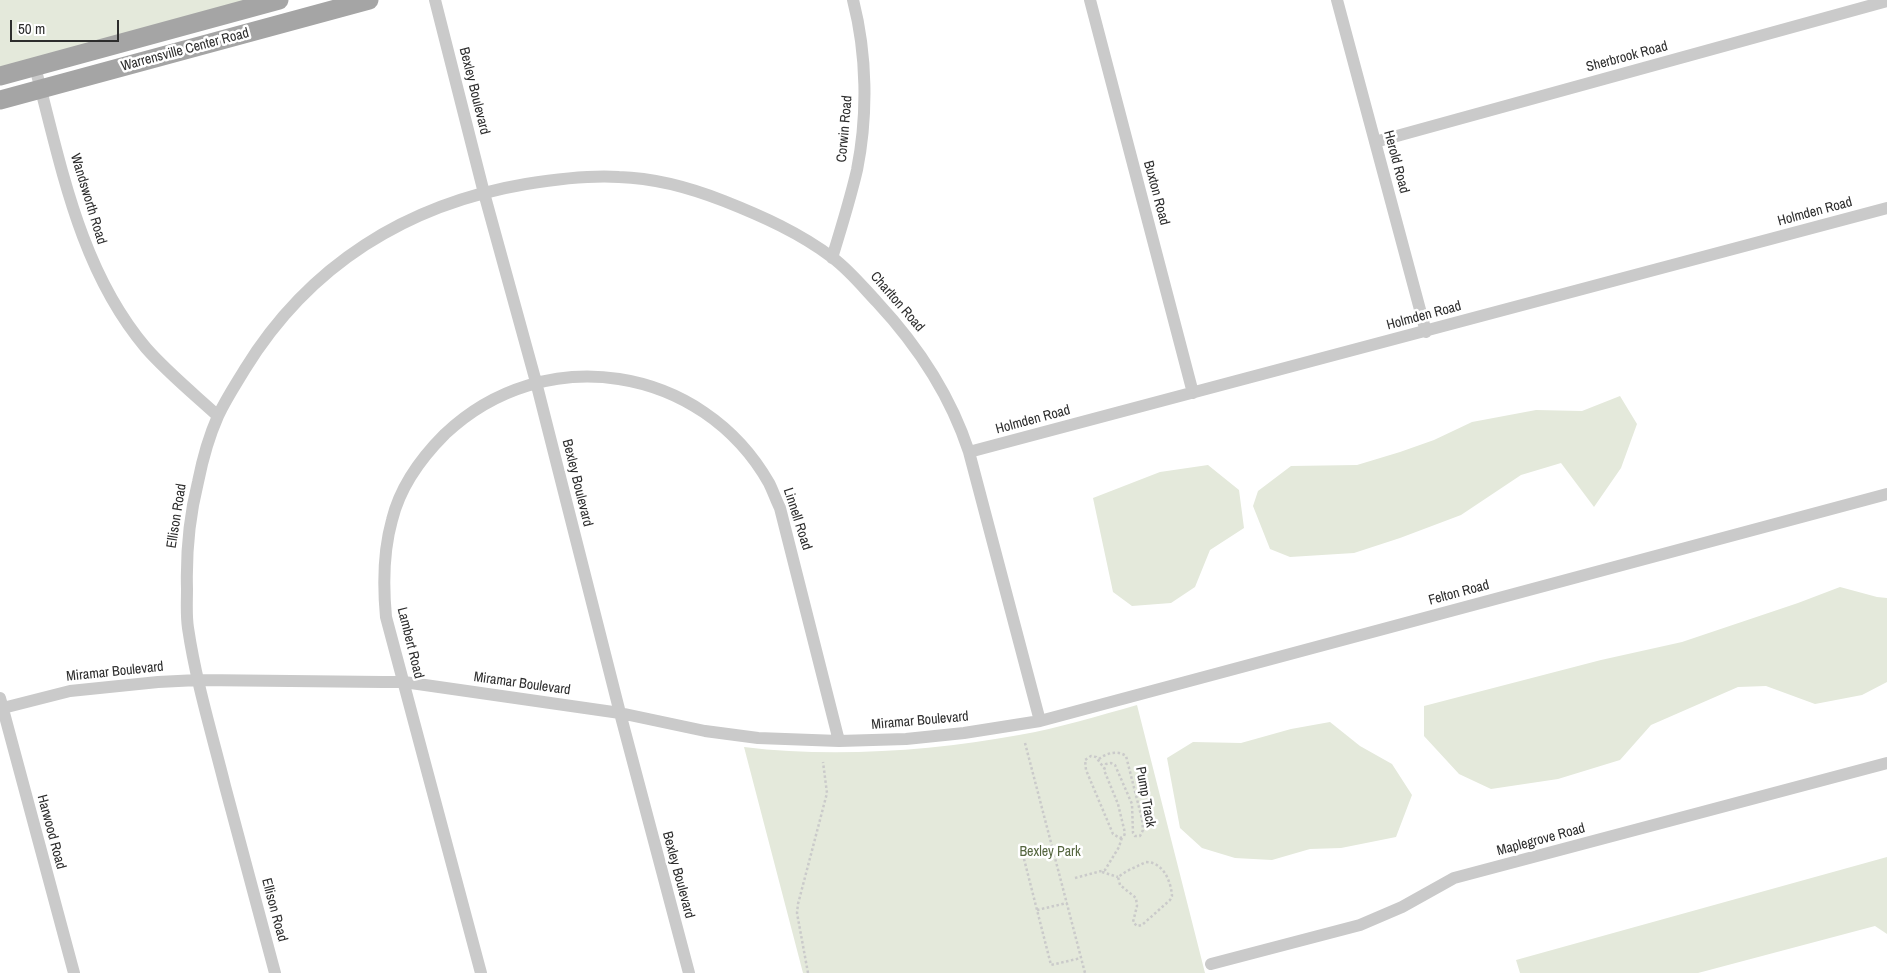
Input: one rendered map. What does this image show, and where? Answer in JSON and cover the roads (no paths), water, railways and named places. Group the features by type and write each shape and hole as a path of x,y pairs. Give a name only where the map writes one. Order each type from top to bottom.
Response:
{"main road":[{"name":"Warrensville Center Road","path":"0,76 280,0"},
{"name":"Warrensville Center Road","path":"0,100 369,0"}],"street":[{"name":"Bexley Boulevard","path":"435,0 484,193 536,382 688,973"},
{"name":"Corwin Road","path":"832,258 857,168 863,124 863,58 853,0"},
{"name":"Buxton Road","path":"1090,0 1193,393"},
{"name":"Herold Road","path":"1337,0 1426,332"},
{"name":"Sherbrook Road","path":"1375,142 1887,2"},
{"name":"Wandsworth Road","path":"35,67 76,220 93,263 114,302 146,348 218,416"},
{"name":"Charlton Road","path":"484,193 554,179 583,177 620,177 676,186 706,194 754,213 796,233 852,274 890,315 922,357 946,397 961,428 1040,722"},
{"name":"Ellison Road","path":"274,973 198,680 187,624 186,548 198,481 218,416 256,351 276,322 308,288 357,249 381,234 426,212 484,193"},
{"name":"Holmden Road","path":"969,452 1887,208"},
{"name":"Linnell Road","path":"536,382 590,376 636,382 663,391 698,409 720,424 739,443 769,484 780,508 839,741"},
{"name":"Lambert Road","path":"481,973 386,617 384,592 387,543 396,508 418,465 452,429 486,402 536,382"},
{"name":"Felton Road","path":"1040,722 1887,494"},
{"name":"Miramar Boulevard","path":"1,705 70,690 198,680 404,682 620,713 705,731 758,738 839,741 906,739 1040,722"},
{"name":"Harwood Road","path":"1,705 74,973"},
{"name":"Maplegrove Road","path":"1211,964 1360,925 1402,907 1454,878 1887,762"}],"park label":[{"name":"Bexley Park","path":"1050,852"}]}
